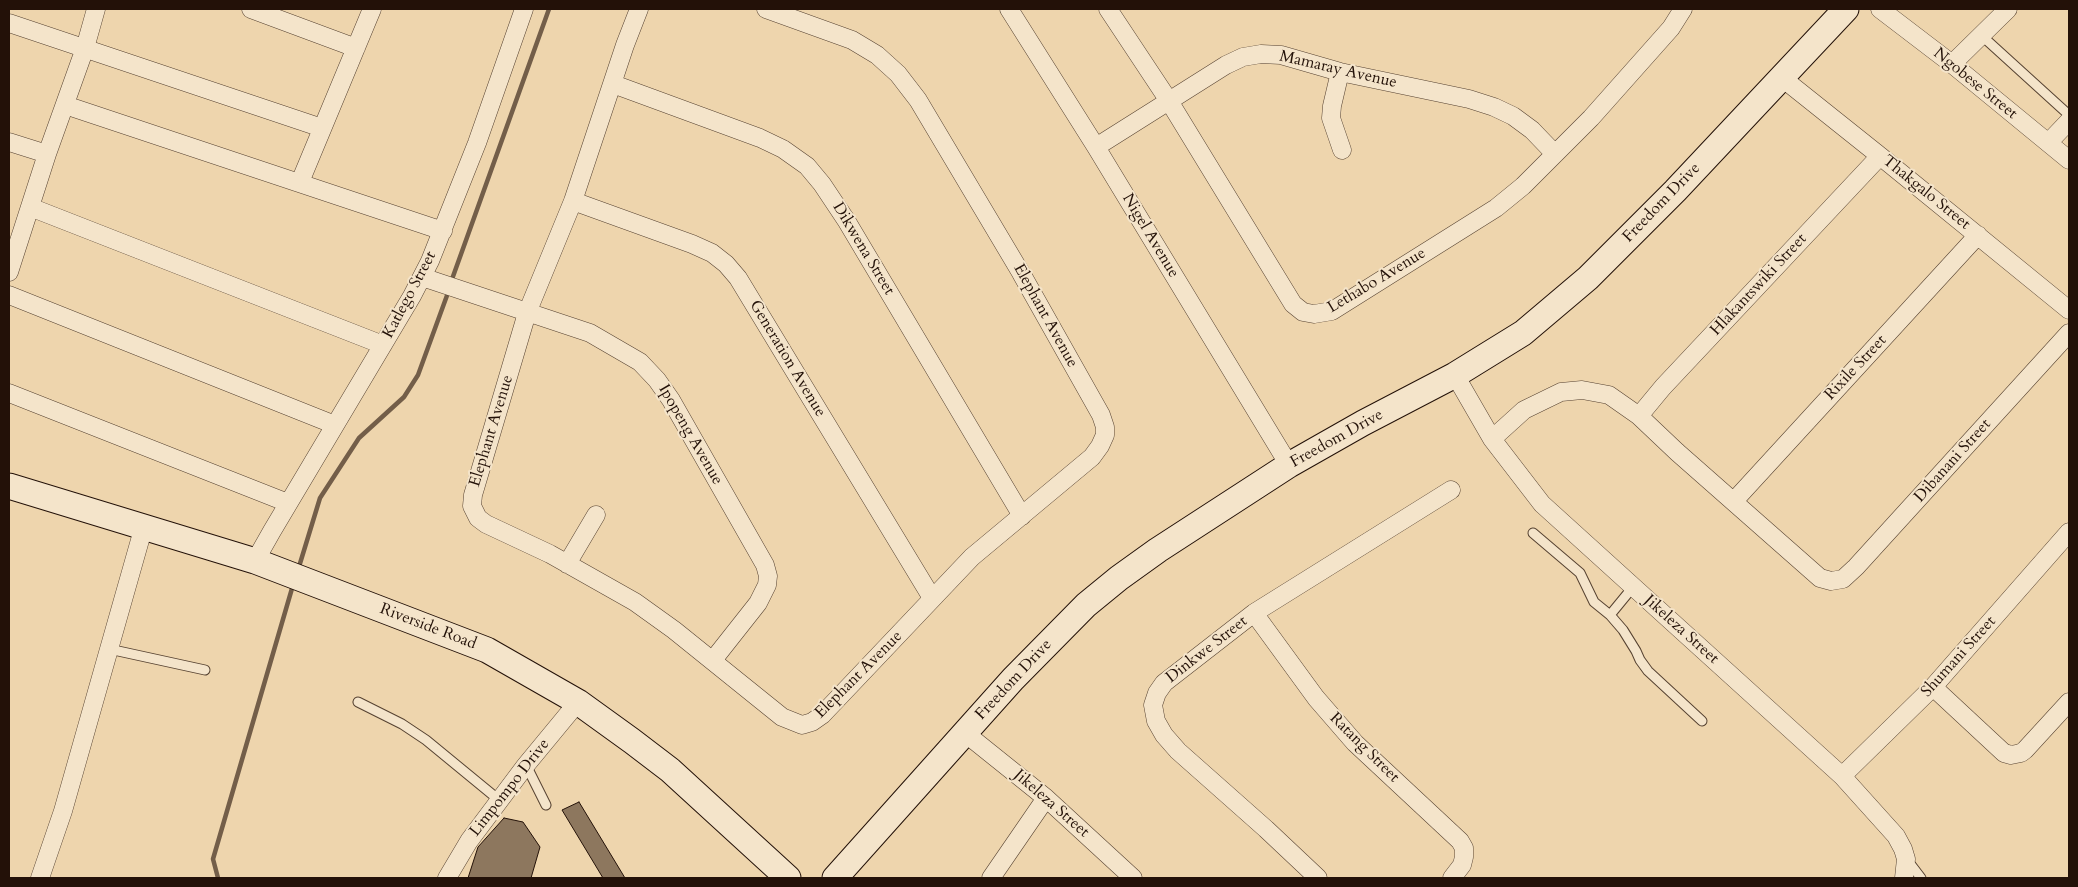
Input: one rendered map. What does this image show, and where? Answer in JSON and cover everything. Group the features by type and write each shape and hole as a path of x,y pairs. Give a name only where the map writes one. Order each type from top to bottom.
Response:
{"street":[{"path":"10,267 47,154 85,48 96,9"},
{"path":"250,9 356,48"},
{"path":"300,182 372,9"},
{"name":"Katlego Street","path":"255,561 422,276 476,143 524,9"},
{"name":"Elephant Avenue","path":"639,9 624,45 613,84 573,201 527,313 473,495 472,506 478,518 486,524 567,564 635,602 713,660 782,717 802,725 822,715 972,557 1096,452 1105,435 1105,427 1016,265 918,100 898,74 877,55 852,40 766,9"},
{"name":"Nigel Avenue","path":"1009,9 1096,147 1289,465"},
{"name":"Lethabo Avenue","path":"1108,9 1169,101 1293,304 1303,312 1314,314 1332,311 1496,208 1523,186 1591,118 1671,28 1683,9"},
{"name":"Freedom Drive","path":"835,878 1013,679 1086,605 1158,550 1289,465 1363,423 1455,375 1523,333 1588,278 1675,191 1846,9"},
{"name":"Ngobese Street","path":"1880,9 1952,64 2069,160"},
{"path":"1952,64 2008,9"},
{"path":"9,23 322,128"},
{"name":"Mamaray Avenue","path":"1096,147 1226,65 1243,57 1261,54 1281,56 1340,72 1469,99 1494,107 1513,116 1532,130 1556,154"},
{"path":"1340,72 1331,118 1342,150"},
{"name":"Thakgalo Street","path":"1781,77 2069,310"},
{"name":"Dikwena Street","path":"613,84 760,138 783,149 807,166 822,184 846,220 1022,516"},
{"path":"65,105 442,230"},
{"path":"2048,143 2069,121"},
{"path":"9,142 47,154"},
{"name":"Hlakantswiki Street","path":"1639,416 1663,387 1880,156"},
{"name":"Generation Avenue","path":"573,201 712,252 726,264 738,278 932,598"},
{"path":"30,207 383,345"},
{"name":"Rixile Street","path":"1734,501 1978,236"},
{"name":"Ipopeng Avenue","path":"422,276 590,333 640,362 657,380 671,400 765,565 768,576 764,594 713,660"},
{"path":"9,295 335,425"},
{"name":"Dibanani Street","path":"1734,501 1820,578 1831,581 1843,579 2069,333"},
{"name":"Jikeleza Street","path":"1455,375 1492,440 1542,504 1842,776 1896,836 1904,849 1906,859 1904,878"},
{"path":"1492,440 1524,410 1561,392 1582,390 1609,395 1639,416 1734,501"},
{"path":"9,393 288,503"},
{"name":"Riverside Road","path":"9,486 255,561 486,650 578,702 617,729 670,770 788,878"},
{"name":"Dinkwe Street","path":"1318,878 1178,751 1164,736 1156,722 1154,705 1164,683 1254,613 1451,490"},
{"path":"567,564 596,515"},
{"path":"40,878 62,811 144,526"},
{"name":"Shumani Street","path":"1842,776 1933,687 2069,532"},
{"name":"Ratang Street","path":"1254,613 1316,698 1355,743 1460,841 1464,848 1464,857 1462,864 1452,878"},
{"path":"1933,687 2004,753 2011,755 2026,750 2069,702"},
{"name":"Limpompo Drive","path":"447,878 468,841 526,765 578,702"},
{"name":"Jikeleza Street","path":"965,733 1046,798 1134,878"},
{"path":"991,878 1046,798"}],"lane":[{"path":"1981,35 2069,115"},
{"path":"1533,532 1580,573 1594,602 1624,630 1648,671 1702,721"},
{"path":"1610,615 1633,587"},
{"path":"108,649 205,670"},
{"path":"358,702 402,724 426,740 499,800"},
{"path":"526,765 546,805"},
{"path":"1906,859 1922,878"}],"building":[{"path":"579,802 625,878 603,878 562,810"},
{"path":"504,818 523,822 540,847 531,878 468,878 478,847"}],"waterway":[{"path":"451,282 549,9"},
{"path":"298,570 320,498 359,438 404,397 418,375 449,290"},
{"path":"218,878 213,859 293,585"}]}
